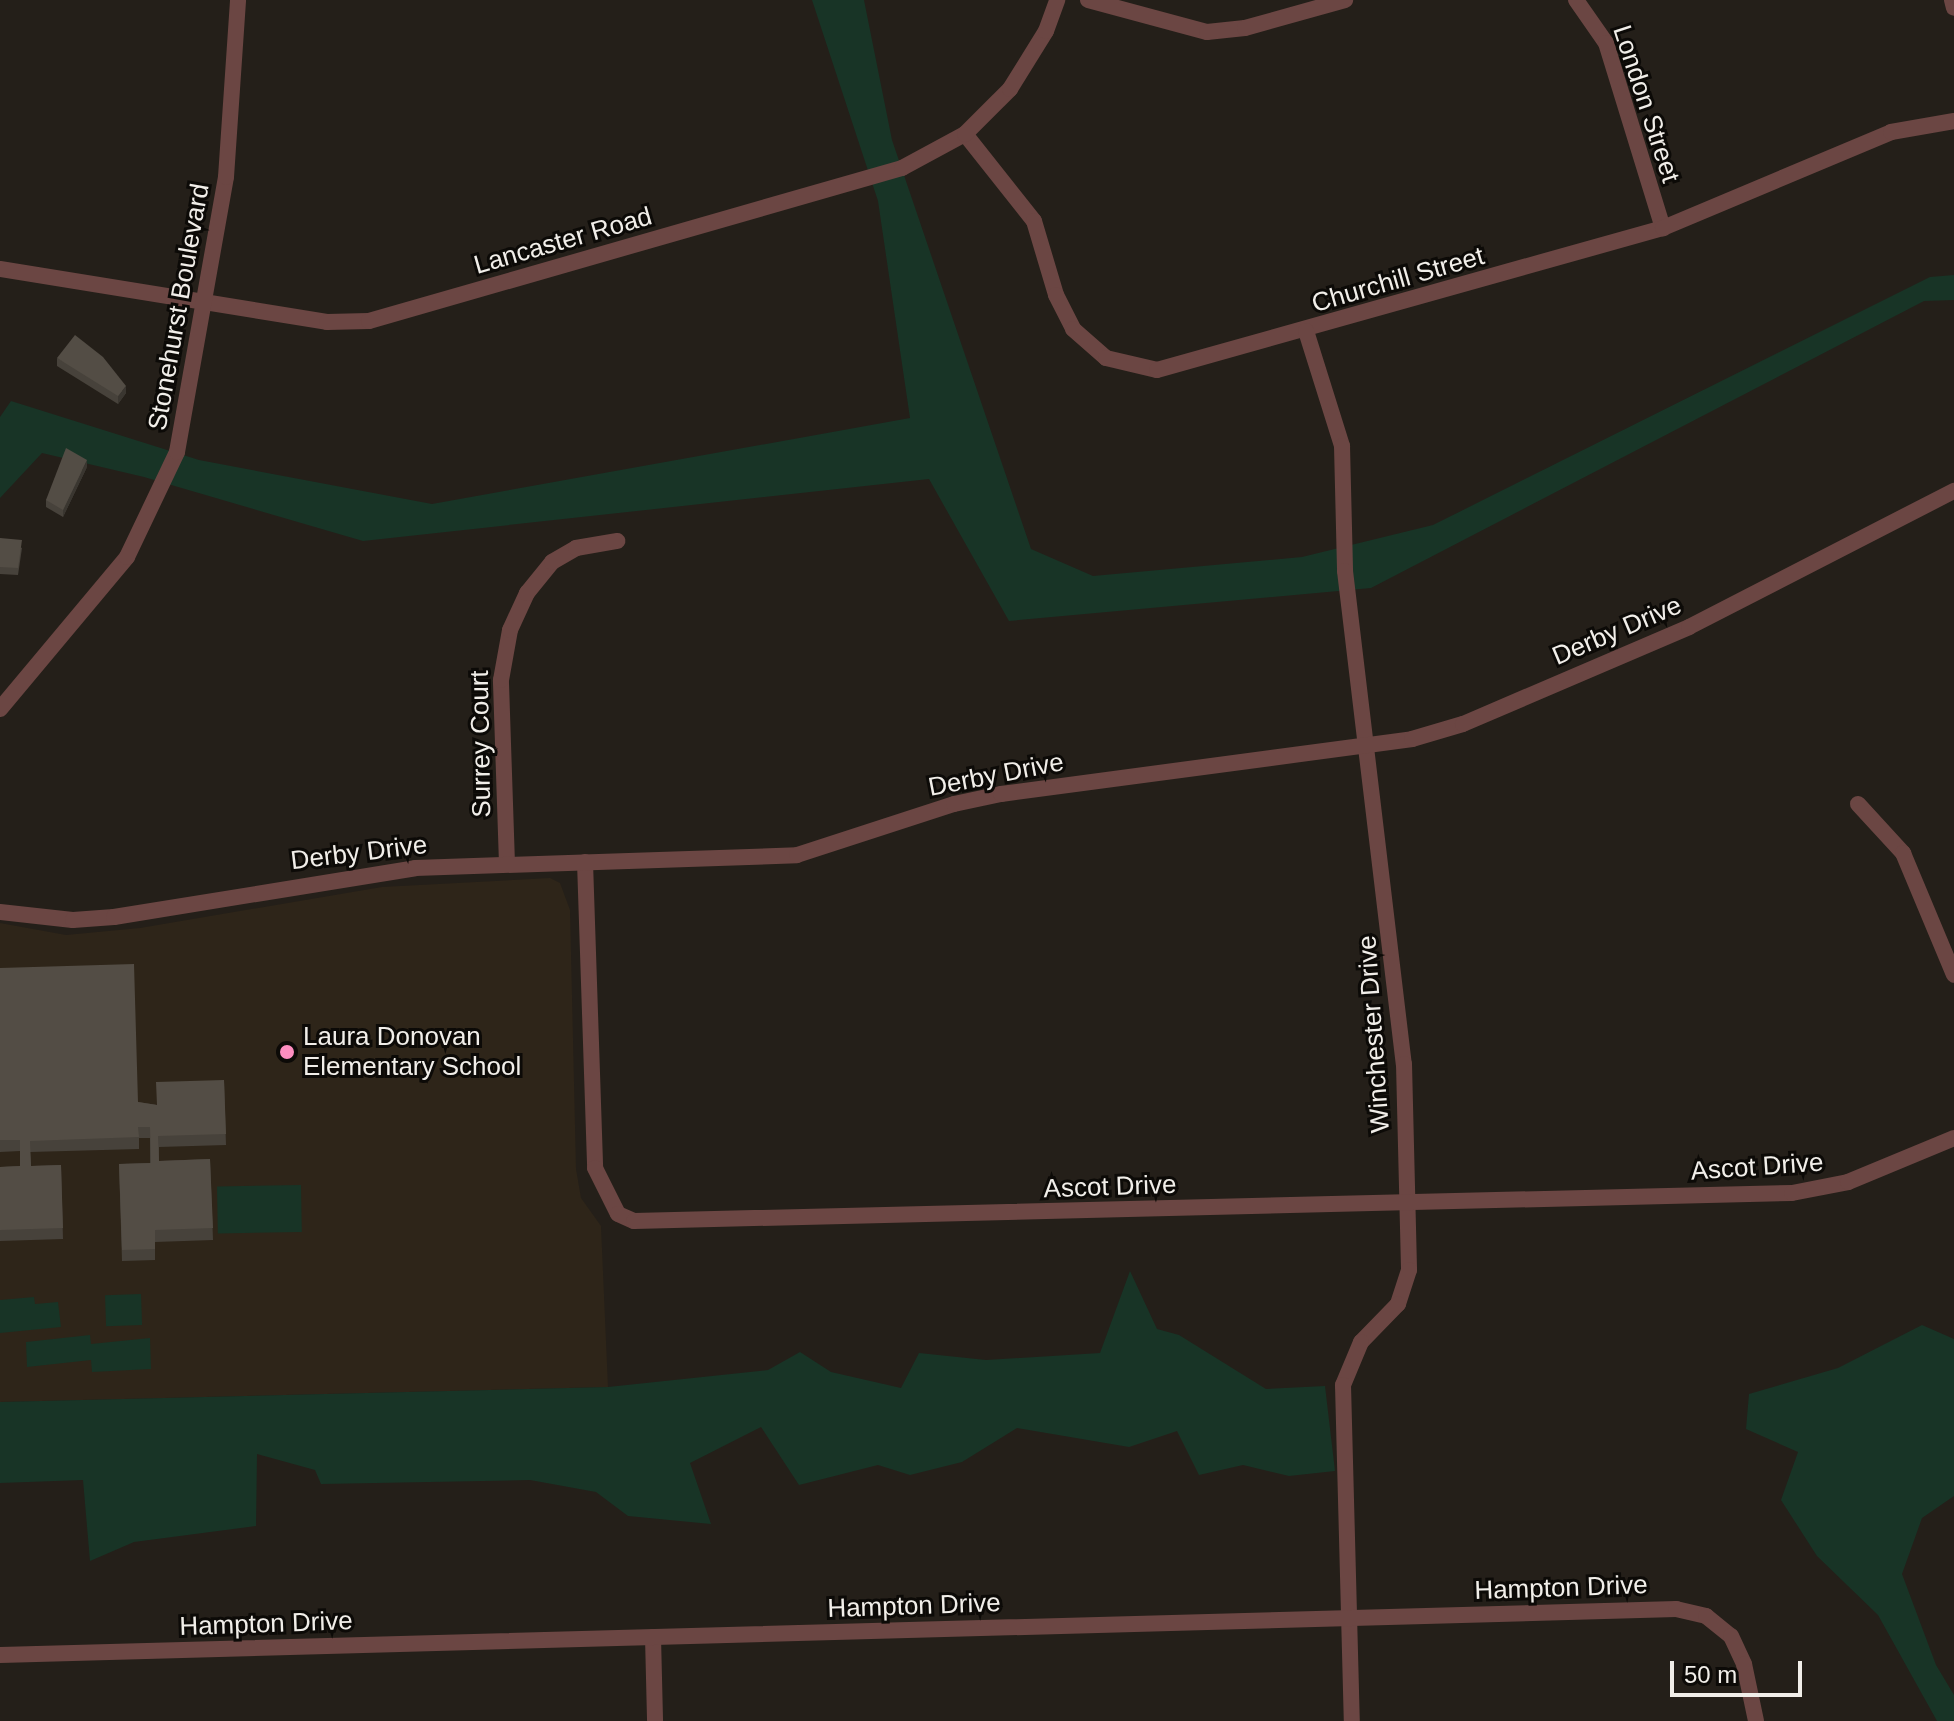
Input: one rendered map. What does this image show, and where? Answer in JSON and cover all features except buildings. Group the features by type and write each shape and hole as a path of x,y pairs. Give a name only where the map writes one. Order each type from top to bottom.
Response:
{"street":[{"name":"Stonehurst Boulevard","path":"3,698 95,602 146,524 187,415 232,130 238,0"},
{"name":"Lancaster Road","path":"0,269 327,322 369,321 902,168 965,134 1029,61 1057,0"},
{"path":"1088,0 1207,32 1245,28 1345,0"},
{"name":"London Street","path":"1576,0 1606,43 1663,228"},
{"path":"1952,0 1954,8"},
{"name":"Churchill Street","path":"965,134 1034,221 1056,295 1073,329 1106,358 1139,369 1176,368 1663,228 1891,132 1954,121"},
{"name":"Winchester Drive","path":"1306,331 1342,446 1345,571 1402,1028 1408,1203 1404,1290 1352,1356 1343,1385 1352,1721"},
{"name":"Derby Drive","path":"0,912 73,920 114,917 365,872 507,864 797,855 954,804 1001,794 1367,746 1463,724 1689,627 1954,491"},
{"name":"Surrey Court","path":"507,864 501,680 510,630 527,593 552,562 576,548 617,541"},
{"path":"1858,804 1903,853 1954,975"},
{"name":"Ascot Drive","path":"585,862 595,1168 603,1192 628,1220 664,1224 1813,1191 1954,1138"},
{"name":"Hampton Drive","path":"0,1655 1688,1610 1722,1626 1739,1649 1756,1721"},
{"path":"653,1637 655,1721"}],"shaded area":[{"name":"Laura Donovan Elementary School","path":"550,878 560,883 570,910 576,1169 581,1198 601,1226 608,1387 0,1402 0,923 66,935 140,928 382,887"}],"green space":[{"path":"812,0 864,0 892,140 1031,549 1093,576 1302,557 1433,525 1930,277 1954,275 1954,300 1924,301 1371,588 1009,621 929,479 363,541 144,477 42,453 0,498 0,417 11,401 199,460 432,504 910,418 878,201"},
{"path":"301,1185 302,1232 218,1233 217,1186"},
{"path":"1130,1271 1157,1329 1179,1335 1266,1389 1325,1386 1335,1471 1289,1476 1243,1465 1199,1475 1177,1431 1129,1447 1017,1428 962,1462 910,1475 878,1465 799,1485 761,1427 690,1463 711,1524 628,1516 596,1492 530,1480 321,1484 315,1470 257,1454 256,1526 134,1542 90,1561 83,1480 0,1483 0,1402 608,1387 768,1370 800,1352 831,1372 901,1388 919,1353 986,1360 1100,1353"},
{"path":"141,1294 142,1325 106,1326 105,1295"},
{"path":"34,1297 35,1304 58,1302 61,1327 0,1333 0,1300"},
{"path":"1922,1325 1954,1339 1954,1496 1922,1518 1902,1574 1936,1665 1954,1695 1954,1721 1937,1721 1878,1615 1817,1556 1781,1500 1798,1452 1746,1429 1749,1394 1838,1368"},
{"path":"90,1335 91,1344 150,1338 151,1369 92,1372 91,1360 27,1367 26,1342"}],"place":[{"name":"Laura Donovan Elementary School","path":"287,1052"}]}
